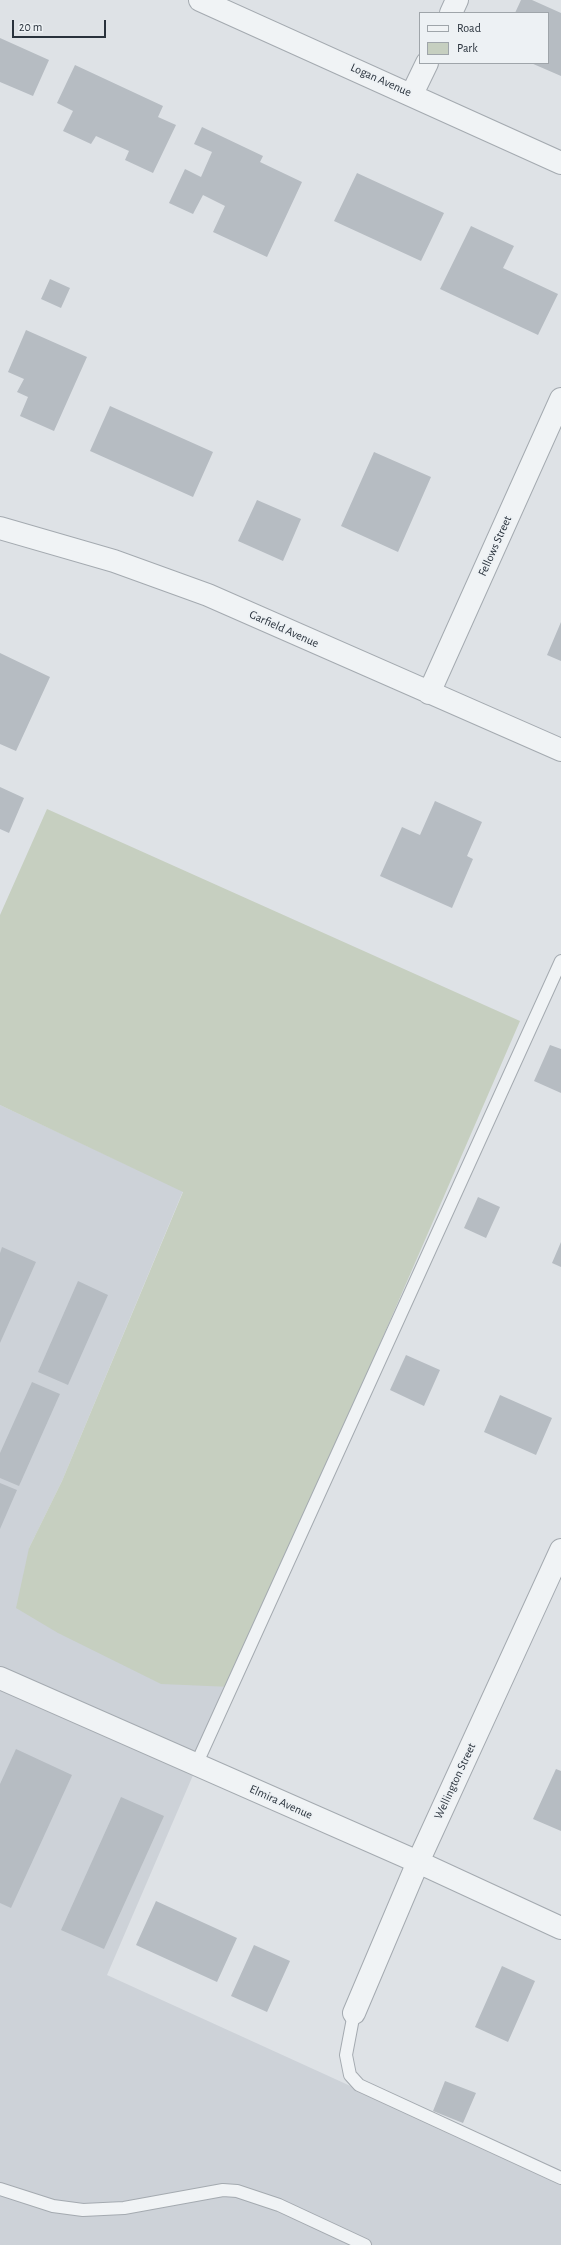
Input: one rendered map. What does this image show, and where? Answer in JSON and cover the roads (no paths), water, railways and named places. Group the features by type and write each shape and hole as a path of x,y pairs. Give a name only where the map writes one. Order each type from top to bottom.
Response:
{"street":[{"name":"Logan Avenue","path":"200,0 412,94 561,163"},
{"path":"451,12 457,0"},
{"path":"412,94 427,64"},
{"name":"Fellows Street","path":"430,693 561,399"},
{"name":"Garfield Avenue","path":"0,528 114,560 208,595 561,750"},
{"name":"Wellington Street","path":"354,2013 418,1862 561,1550"},
{"name":"Elmira Avenue","path":"0,1678 418,1862 561,1928"}],"lane":[{"path":"196,1765 561,961"},
{"path":"354,2013 346,2055 350,2075 359,2085 561,2178"},
{"path":"0,2189 53,2206 83,2210 124,2208 223,2190 237,2191 279,2205 365,2245"}]}
